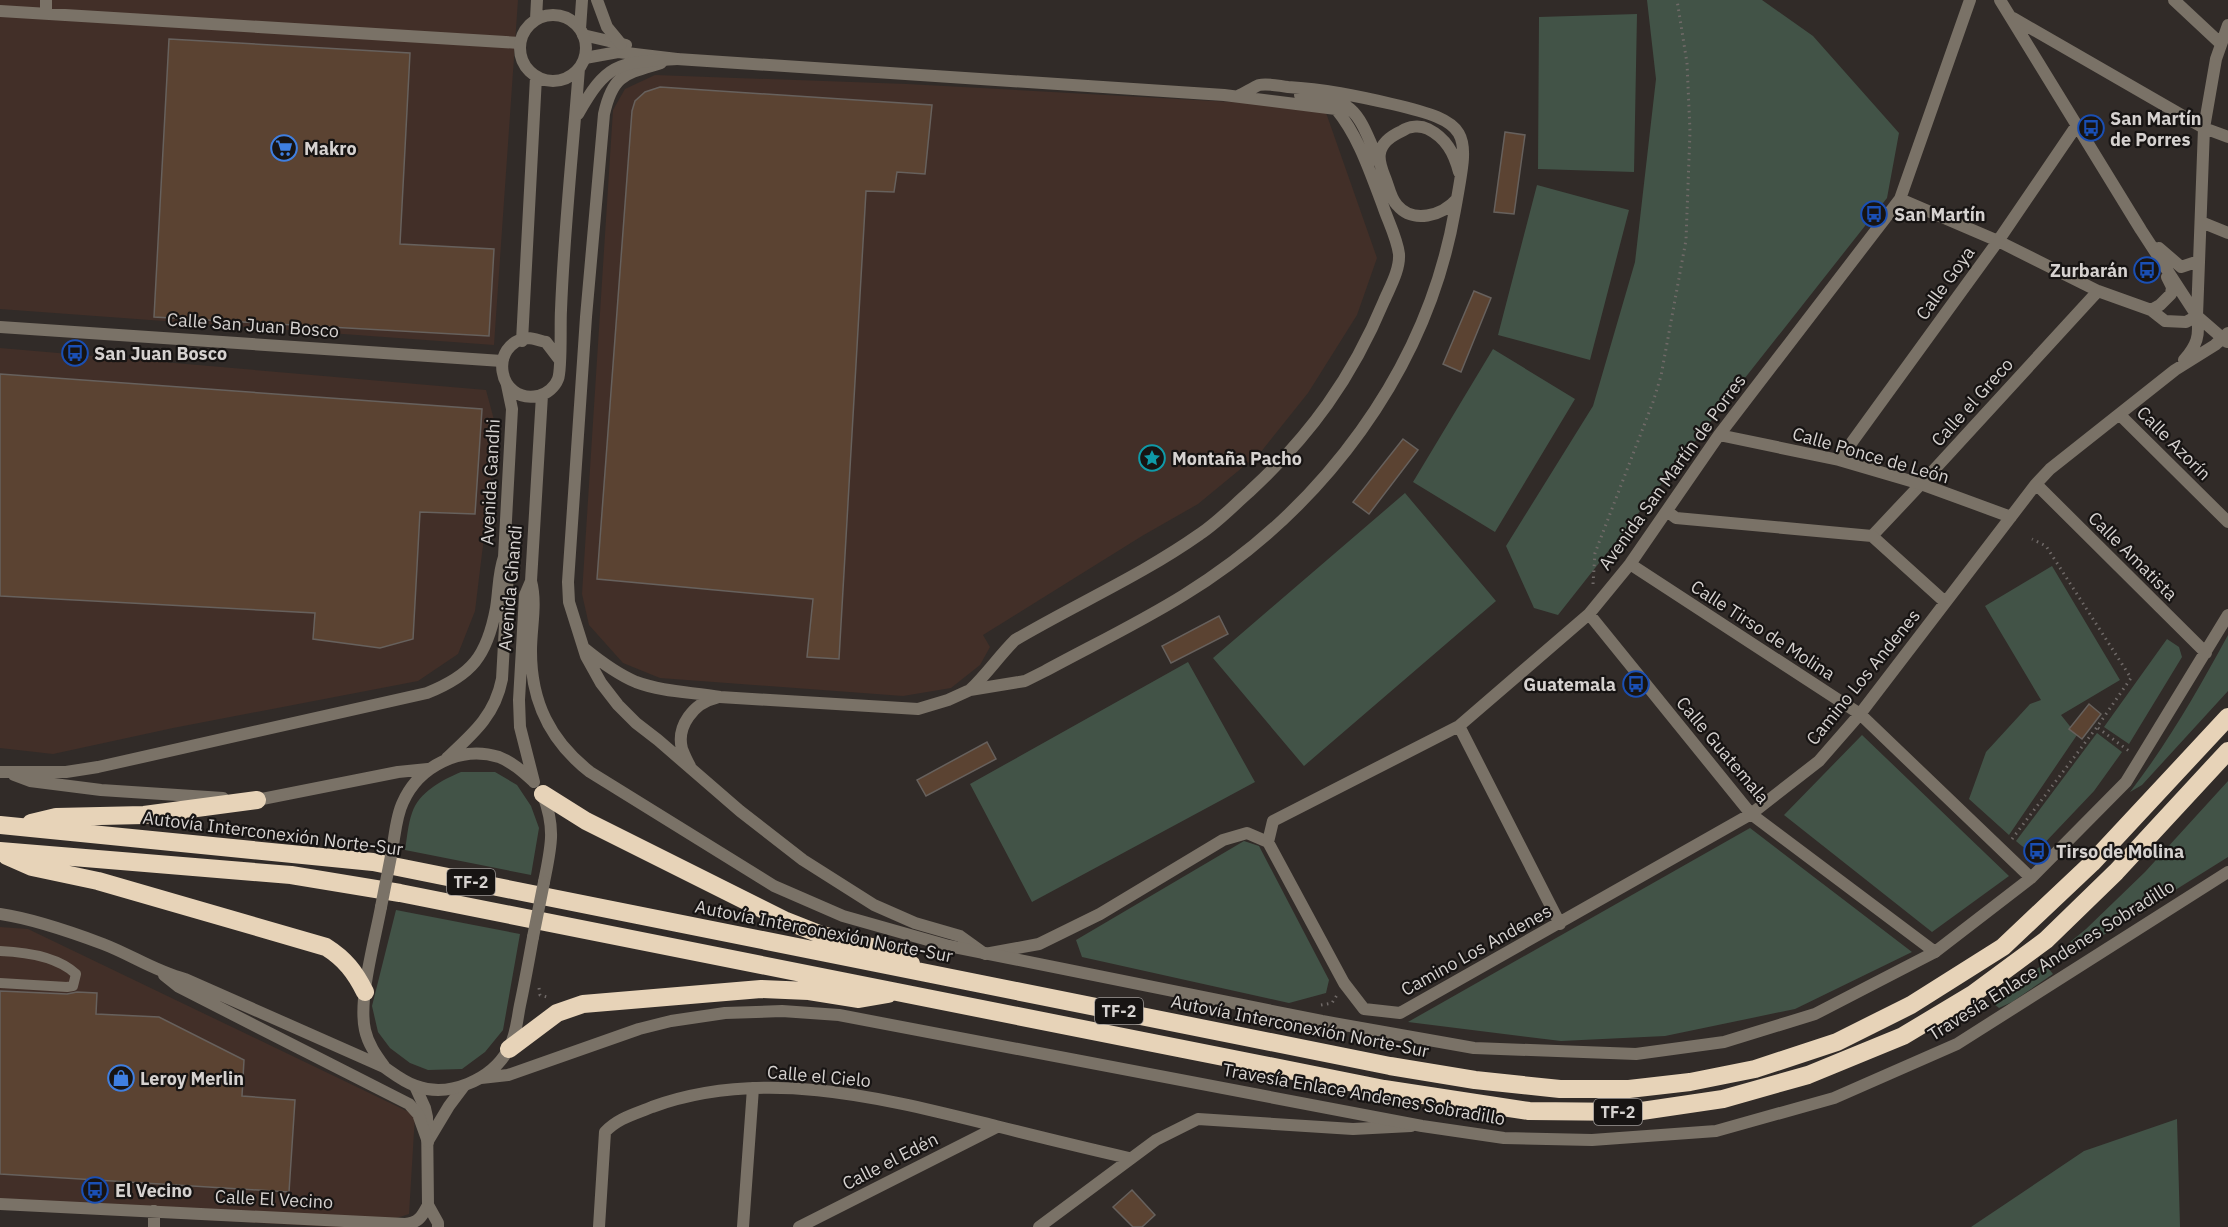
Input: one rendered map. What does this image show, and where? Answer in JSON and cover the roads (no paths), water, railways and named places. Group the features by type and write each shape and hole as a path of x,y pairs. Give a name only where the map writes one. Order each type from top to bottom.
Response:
{"highway":[{"name":"Autovía Interconexión Norte-Sur","path":"8,826 372,862 1390,1066 1476,1080 1560,1089 1629,1089 1690,1082 1755,1069 1837,1042 1911,1005 2002,947 2092,863 2228,717"},
{"name":"TF-2","path":"0,852 291,875 400,893 1384,1089 1529,1110 1635,1112 1723,1099 1808,1075 1892,1040 1973,994 2046,940 2116,872 2228,751"},
{"path":"538,788 586,821 784,920 822,935 888,951 922,972"},
{"path":"8,826 56,817 144,815 257,800"},
{"path":"0,852 33,867 98,881 326,947 341,956 354,971 365,992"},
{"path":"509,1049 557,1013 583,1004 760,989 809,991 859,999 897,993"}],"street":[{"path":"46,0 46,14"},
{"path":"536,19 537,0"},
{"path":"559,359 546,342 528,338 513,344 506,351 502,361 502,374 507,384 520,395 530,397 542,395 553,387 559,377 561,307 576,118 586,42 582,32 582,0"},
{"path":"597,0 607,27 621,44"},
{"name":"Avenida San Martín de Porres","path":"1268,842 1273,821 1459,726 1591,612 1668,512 1719,435 1900,199 1970,0"},
{"path":"2000,0 2141,230 2197,316 2226,338"},
{"path":"2174,0 2220,43"},
{"path":"0,11 520,43"},
{"path":"676,59 582,32 565,17 545,15 536,19 525,29 520,43 523,62 528,71 545,81 564,80 582,63 618,52 676,59 1237,97 1336,109 1358,141 1399,254 1396,272 1370,334 1348,375 1316,422 1281,463 1203,533 1169,555 1015,640 970,690"},
{"path":"2012,17 2204,128 2228,137"},
{"name":"Camino Los Andenes","path":"2175,370 2190,353 2200,334 2197,316 2204,128 2220,43 2228,25"},
{"path":"576,118 593,88 607,72 633,63 676,59"},
{"path":"676,59 623,76 608,94 604,114 586,317 568,582 569,602 583,648 601,683 618,705 692,771 803,861 874,905 896,915 960,936 985,954 1039,944 1100,914 1223,840 1247,832 1268,842"},
{"path":"522,341 536,77"},
{"path":"583,648 615,672 638,682 666,689 695,692 720,698 918,709 948,700 970,690 1025,681 1183,596 1238,557 1297,506 1353,442 1372,416 1407,357 1424,318 1448,250 1461,179 1463,145 1453,124 1440,117 1358,96 1320,88 1261,85 1237,97"},
{"path":"1260,99 1274,95 1302,95 1335,99 1351,108 1362,126 1395,203 1405,213 1419,216 1436,214 1449,208 1457,198"},
{"name":"Calle Goya","path":"1839,460 1998,241 2077,125"},
{"path":"1381,168 1380,153 1392,136 1407,128 1423,126 1437,134 1449,146 1456,159 1461,179"},
{"path":"1900,199 1998,241 2098,291 2151,310 2165,321 2186,322 2197,316"},
{"path":"2201,222 2228,233"},
{"path":"2141,230 2170,260 2181,267 2199,261"},
{"path":"2141,230 2172,287 2171,294 2151,310"},
{"name":"Calle el Greco","path":"1872,536 2098,291"},
{"name":"Calle San Juan Bosco","path":"0,327 502,361"},
{"name":"Camino Los Andenes","path":"1268,842 1344,983 1364,1009 1400,1013 1751,814 1819,761 1860,714 2036,484 2050,469 2175,370 2226,338"},
{"name":"Avenida Gandhi","path":"504,557 512,409 507,384"},
{"name":"Avenida Ghandi","path":"509,1049 515,1031 552,834 551,815 538,788 520,727 519,700 525,595 531,581 542,395"},
{"name":"Calle Azorín","path":"2120,415 2228,522"},
{"name":"Calle Ponce de León","path":"1719,435 1839,460 1921,484 2011,517"},
{"name":"Calle Amatista","path":"2036,484 2206,653"},
{"path":"1668,512 1676,518 1872,536 1945,602"},
{"path":"4,773 66,772 98,767 427,693 449,684 465,674 479,658 490,635 496,607 499,571 504,557"},
{"name":"Avenida Ghandi","path":"445,760 482,723 493,709 499,696 508,572 504,557"},
{"name":"Calle Tirso de Molina","path":"1630,564 1860,714 2031,878"},
{"path":"531,581 535,596 531,652 536,695 544,717 570,757 590,772 774,886 843,916 985,954 1322,1021 1474,1048 1636,1054 1724,1042 1815,1014 1935,952 2031,878 2126,782 2228,615"},
{"name":"Calle Guatemala","path":"1591,612 1751,814 1935,952"},
{"path":"692,771 681,747 682,728 693,711 704,701 720,698"},
{"path":"1459,726 1560,924"},
{"path":"384,1067 371,1049 362,1013 402,802 413,785 428,769 445,760 460,756 480,755 499,758 517,767 538,788"},
{"path":"4,773 30,781 101,790 257,800 398,772 428,769"},
{"name":"Travesía Enlace Andenes Sobradillo","path":"481,1078 508,1075 628,1032 671,1021 725,1013 782,1011 839,1015 1422,1126 1504,1138 1592,1140 1716,1131 1834,1098 1957,1044 2228,872"},
{"path":"0,914 18,917 104,945 161,973 179,987 409,1104 418,1114 428,1142"},
{"path":"161,973 185,979 384,1067 416,1086 429,1089 464,1086 481,1078 497,1065 509,1049"},
{"path":"416,1086 425,1108 428,1142 428,1205 438,1227"},
{"path":"428,1142 448,1106 464,1086"},
{"name":"Calle el Cielo","path":"599,1227 605,1132 615,1121 676,1099 736,1088 837,1092 920,1107 1129,1158"},
{"path":"743,1227 753,1088"},
{"path":"1039,1227 1129,1158 1156,1140 1198,1119 1353,1128 1422,1126"},
{"name":"Calle el Edén","path":"799,1227 997,1127"},
{"name":"Calle El Vecino","path":"0,1204 407,1226 422,1217 428,1205"},
{"path":"154,1211 154,1227"}],"lane":[{"path":"0,951 23,952 62,964 76,974 73,986 67,987 0,983"}],"place":[{"name":"San Martín de Porres","path":"2091,128"},
{"name":"Makro","path":"284,148"},
{"name":"San Martín","path":"1874,214"},
{"name":"Zurbarán","path":"2147,270"},
{"name":"San Juan Bosco","path":"75,353"},
{"name":"Montaña Pacho","path":"1152,458"},
{"name":"Guatemala","path":"1636,684"},
{"name":"Tirso de Molina","path":"2037,851"},
{"name":"Leroy Merlin","path":"121,1078"},
{"name":"El Vecino","path":"95,1190"}]}
